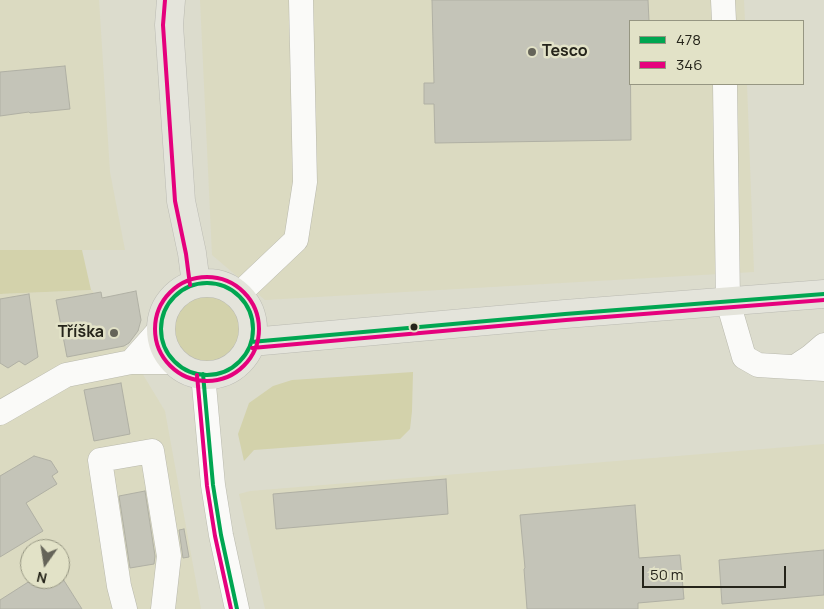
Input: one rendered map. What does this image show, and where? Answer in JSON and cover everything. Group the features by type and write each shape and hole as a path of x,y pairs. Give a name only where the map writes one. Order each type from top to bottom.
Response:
{"main road":[{"path":"171,0 169,25 181,201 192,253 196,284"},
{"path":"209,283 228,288 238,295 245,303 251,317 252,332 251,342 243,356 232,366 222,372 203,374 189,370 168,353 164,345 161,328 163,317 169,303 181,291 196,284 209,283"},
{"path":"251,342 565,314 824,294"}],"street":[{"path":"238,295 296,240 305,182 301,0"},
{"path":"724,0 724,20"},
{"path":"725,85 728,302 744,356 758,365 824,369"},
{"path":"131,362 161,328"},
{"path":"795,367 824,345"},
{"path":"0,413 66,375 131,362 177,362"},
{"path":"203,374 213,485 223,545 237,609"},
{"path":"125,609 118,586 100,460 152,451 169,556 162,609"}],"shaded area":[{"path":"0,0 99,0 110,172 125,250 0,250"},
{"path":"200,0 744,0 745,20 629,20 629,85 747,85 754,272 265,300 212,255"},
{"path":"0,250 82,250 91,290 0,294"},
{"path":"92,290 165,411 201,609 0,609 0,294"},
{"path":"208,296 221,299 232,306 239,317 242,330 239,343 232,354 221,361 208,364 195,361 184,354 177,343 174,330 177,317 184,306 195,299"},
{"path":"413,372 410,429 400,439 254,450 244,461 238,434 249,403 273,386 292,380"},
{"path":"824,444 824,609 265,609 239,494 250,491"}],"building":[{"name":"Tesco","path":"432,0 648,0 649,20 629,20 631,140 435,143 434,104 424,104 424,83 434,83"},
{"path":"65,66 70,109 0,116 0,72"},
{"path":"136,291 141,320 138,331 129,343 124,346 67,357 56,300 101,292 102,298"},
{"path":"29,294 38,357 25,365 19,361 8,368 0,363 0,299"},
{"path":"121,383 130,434 94,441 84,390"},
{"path":"34,456 51,461 58,472 52,476 57,484 26,503 43,531 30,539 20,539 20,545 0,557 0,476"},
{"path":"446,479 448,514 276,529 273,494"},
{"path":"145,491 155,556 154,564 130,568 119,496"},
{"path":"635,505 639,558 680,555 684,599 638,603 638,609 527,609 520,515"},
{"path":"184,529 189,557 183,558 179,530"},
{"path":"824,550 824,595 722,604 719,560"},
{"path":"20,587 20,589 69,589 82,609 0,609 0,600"}],"transit line":[{"name":"346","path":"165,0 163,25 175,201 186,254 190,285"},
{"name":"346","path":"207,277 227,281 244,292 255,309 259,329 255,349 244,366 227,377 207,381 187,377 170,366 159,349 155,329 159,309 170,292 187,281 207,277"},
{"name":"478","path":"207,283 224,287 239,297 249,312 253,329 249,346 239,361 224,371 207,375 190,371 175,361 165,346 161,329 165,312 175,297 190,287 207,283"},
{"name":"478","path":"251,342 565,314 824,294"},
{"name":"346","path":"252,348 566,320 824,300"},
{"name":"478","path":"203,374 213,485 221,535 237,609"},
{"name":"346","path":"197,375 207,486 215,536 231,609"}],"place":[{"name":"Tesco","path":"532,52"},
{"name":"Tříška","path":"114,333"}]}
